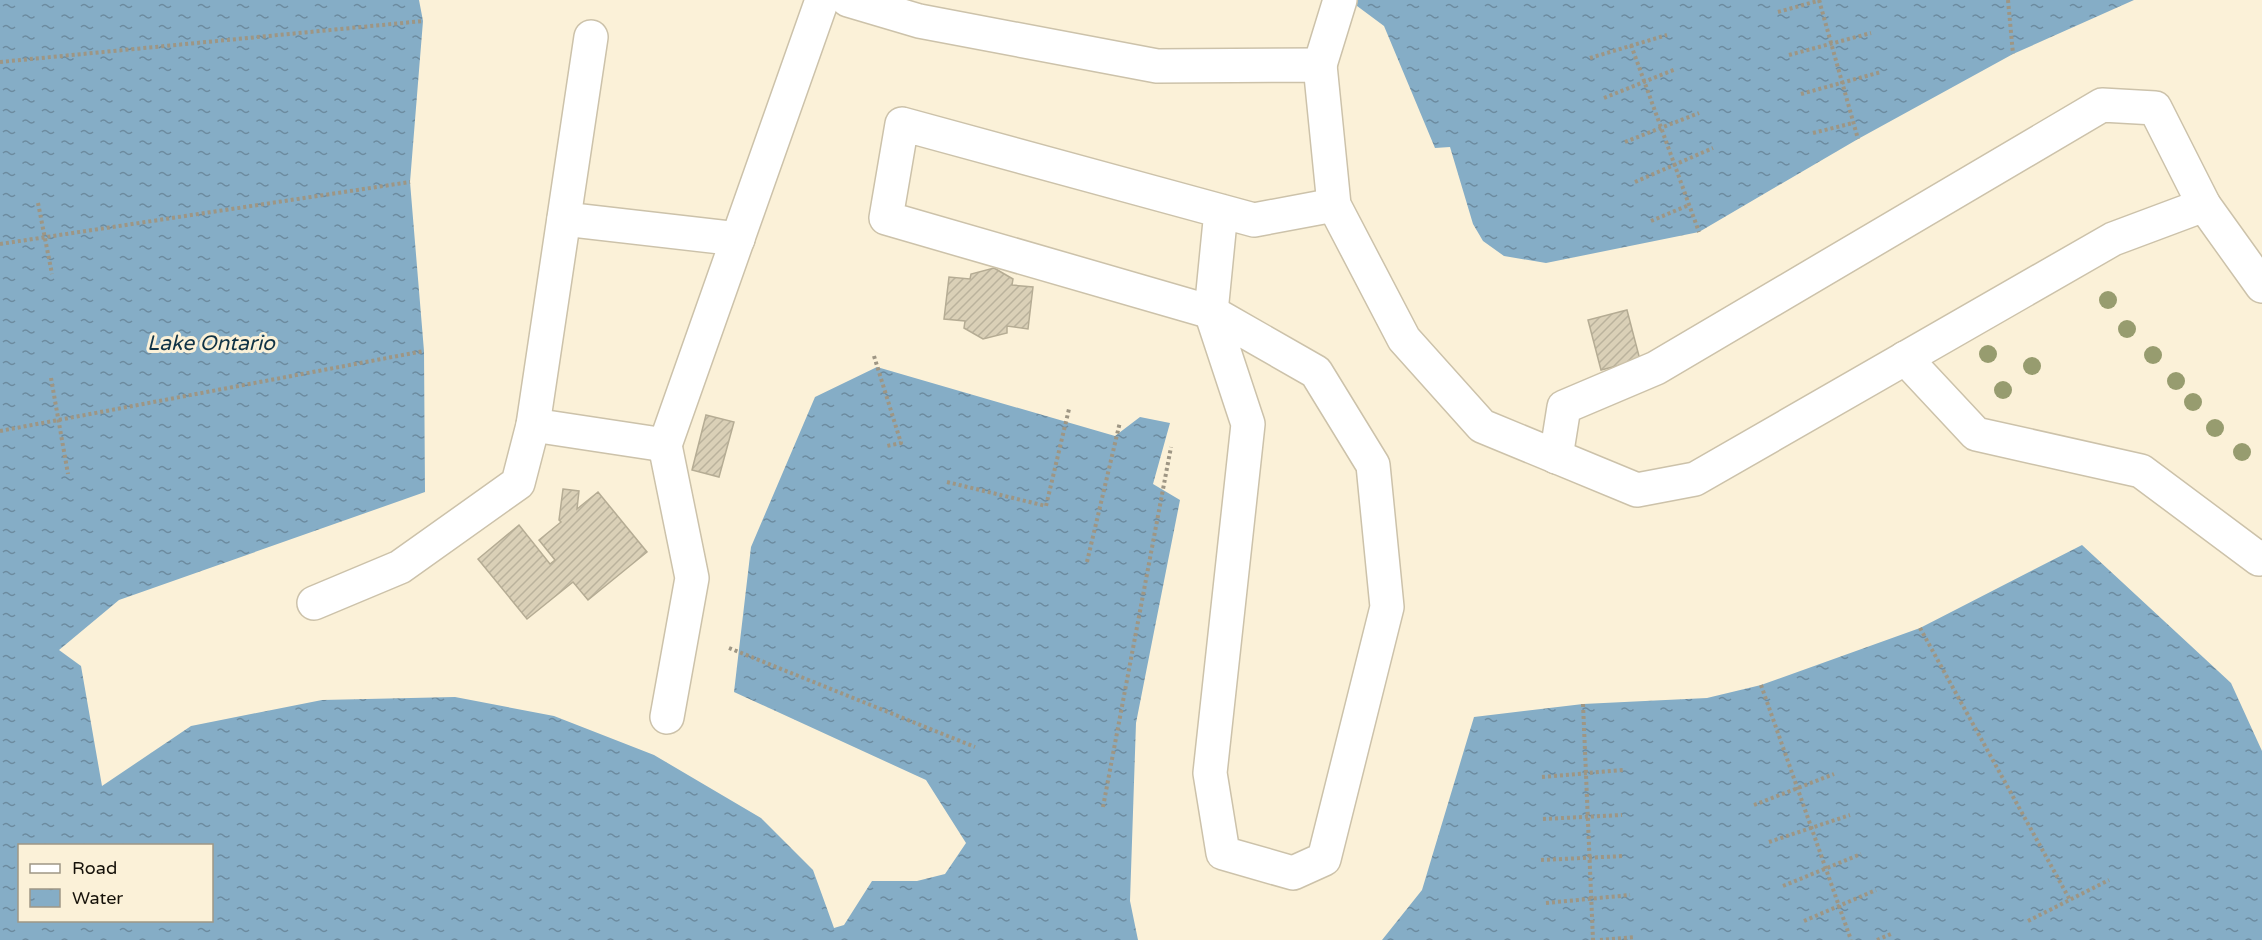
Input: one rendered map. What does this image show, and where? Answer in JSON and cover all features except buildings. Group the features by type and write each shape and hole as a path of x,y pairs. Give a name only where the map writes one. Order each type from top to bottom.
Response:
{"lane":[{"path":"667,717 692,578 665,445 822,0"},
{"path":"848,0 919,21 1157,66 1320,65"},
{"path":"1340,0 1320,65 1334,205 1404,339 1482,426 1636,490 1695,479 2112,239 2204,205"},
{"path":"314,603 400,567 519,483 533,425 591,37"},
{"path":"1556,457 1564,407 1656,368 2102,105 2155,108 2204,205 2262,286"},
{"path":"1221,211 1211,312 1248,423 1210,773 1222,853 1293,873 1324,859 1387,607 1373,465 1316,372 1211,312 886,218 902,124 1221,211 1254,220 1334,205"},
{"path":"564,219 738,239"},
{"path":"1905,358 1977,434 2141,471 2259,559 2262,557"},
{"path":"533,425 665,445"}],"path":[{"path":"1778,12 1820,0 1858,140"},
{"path":"2008,0 2013,54"},
{"path":"0,62 423,21"},
{"path":"1789,55 1871,33"},
{"path":"1590,58 1667,35"},
{"path":"1631,45 1699,232"},
{"path":"1604,98 1676,69"},
{"path":"1802,94 1881,72"},
{"path":"1625,142 1699,113"},
{"path":"1813,133 1853,123"},
{"path":"1635,182 1713,148"},
{"path":"0,244 410,182"},
{"path":"38,202 52,274"},
{"path":"1651,221 1689,205"},
{"path":"0,431 424,351"},
{"path":"874,356 901,443 887,446"},
{"path":"51,378 68,474"},
{"path":"947,482 1046,506 1069,409"},
{"path":"1088,562 1120,422"},
{"path":"1103,807 1171,447"},
{"path":"1920,628 2070,900"},
{"path":"729,648 975,747"},
{"path":"1761,685 1851,940"},
{"path":"1583,704 1593,940"},
{"path":"1542,777 1623,770"},
{"path":"1754,805 1834,774"},
{"path":"1543,819 1622,815"},
{"path":"1769,842 1850,815"},
{"path":"1783,885 1861,854"},
{"path":"1541,860 1624,856"},
{"path":"2028,921 2109,880"},
{"path":"1804,921 1876,890"},
{"path":"1546,903 1630,895"},
{"path":"1877,940 1892,934"},
{"path":"1600,940 1635,937"}],"water":[{"name":"Lake Ontario","path":"0,0 419,0 423,21 410,182 424,351 425,492 119,600 59,650 81,666 102,786 191,726 322,700 455,697 554,716 654,755 761,818 813,870 834,928 844,925 872,881 917,881 945,874 966,843 926,780 734,692 751,547 815,397 877,367 1115,436 1140,417 1170,423 1153,484 1180,500 1136,723 1130,901 1138,940 0,940"},
{"path":"1349,0 2134,0 2013,54 1858,139 1699,232 1546,263 1504,256 1483,241 1473,224 1450,147 1435,148 1384,26"},
{"path":"2082,545 2231,683 2262,751 2262,940 1382,940 1422,890 1474,717 1583,704 1707,698 1761,685 1920,628"}]}
